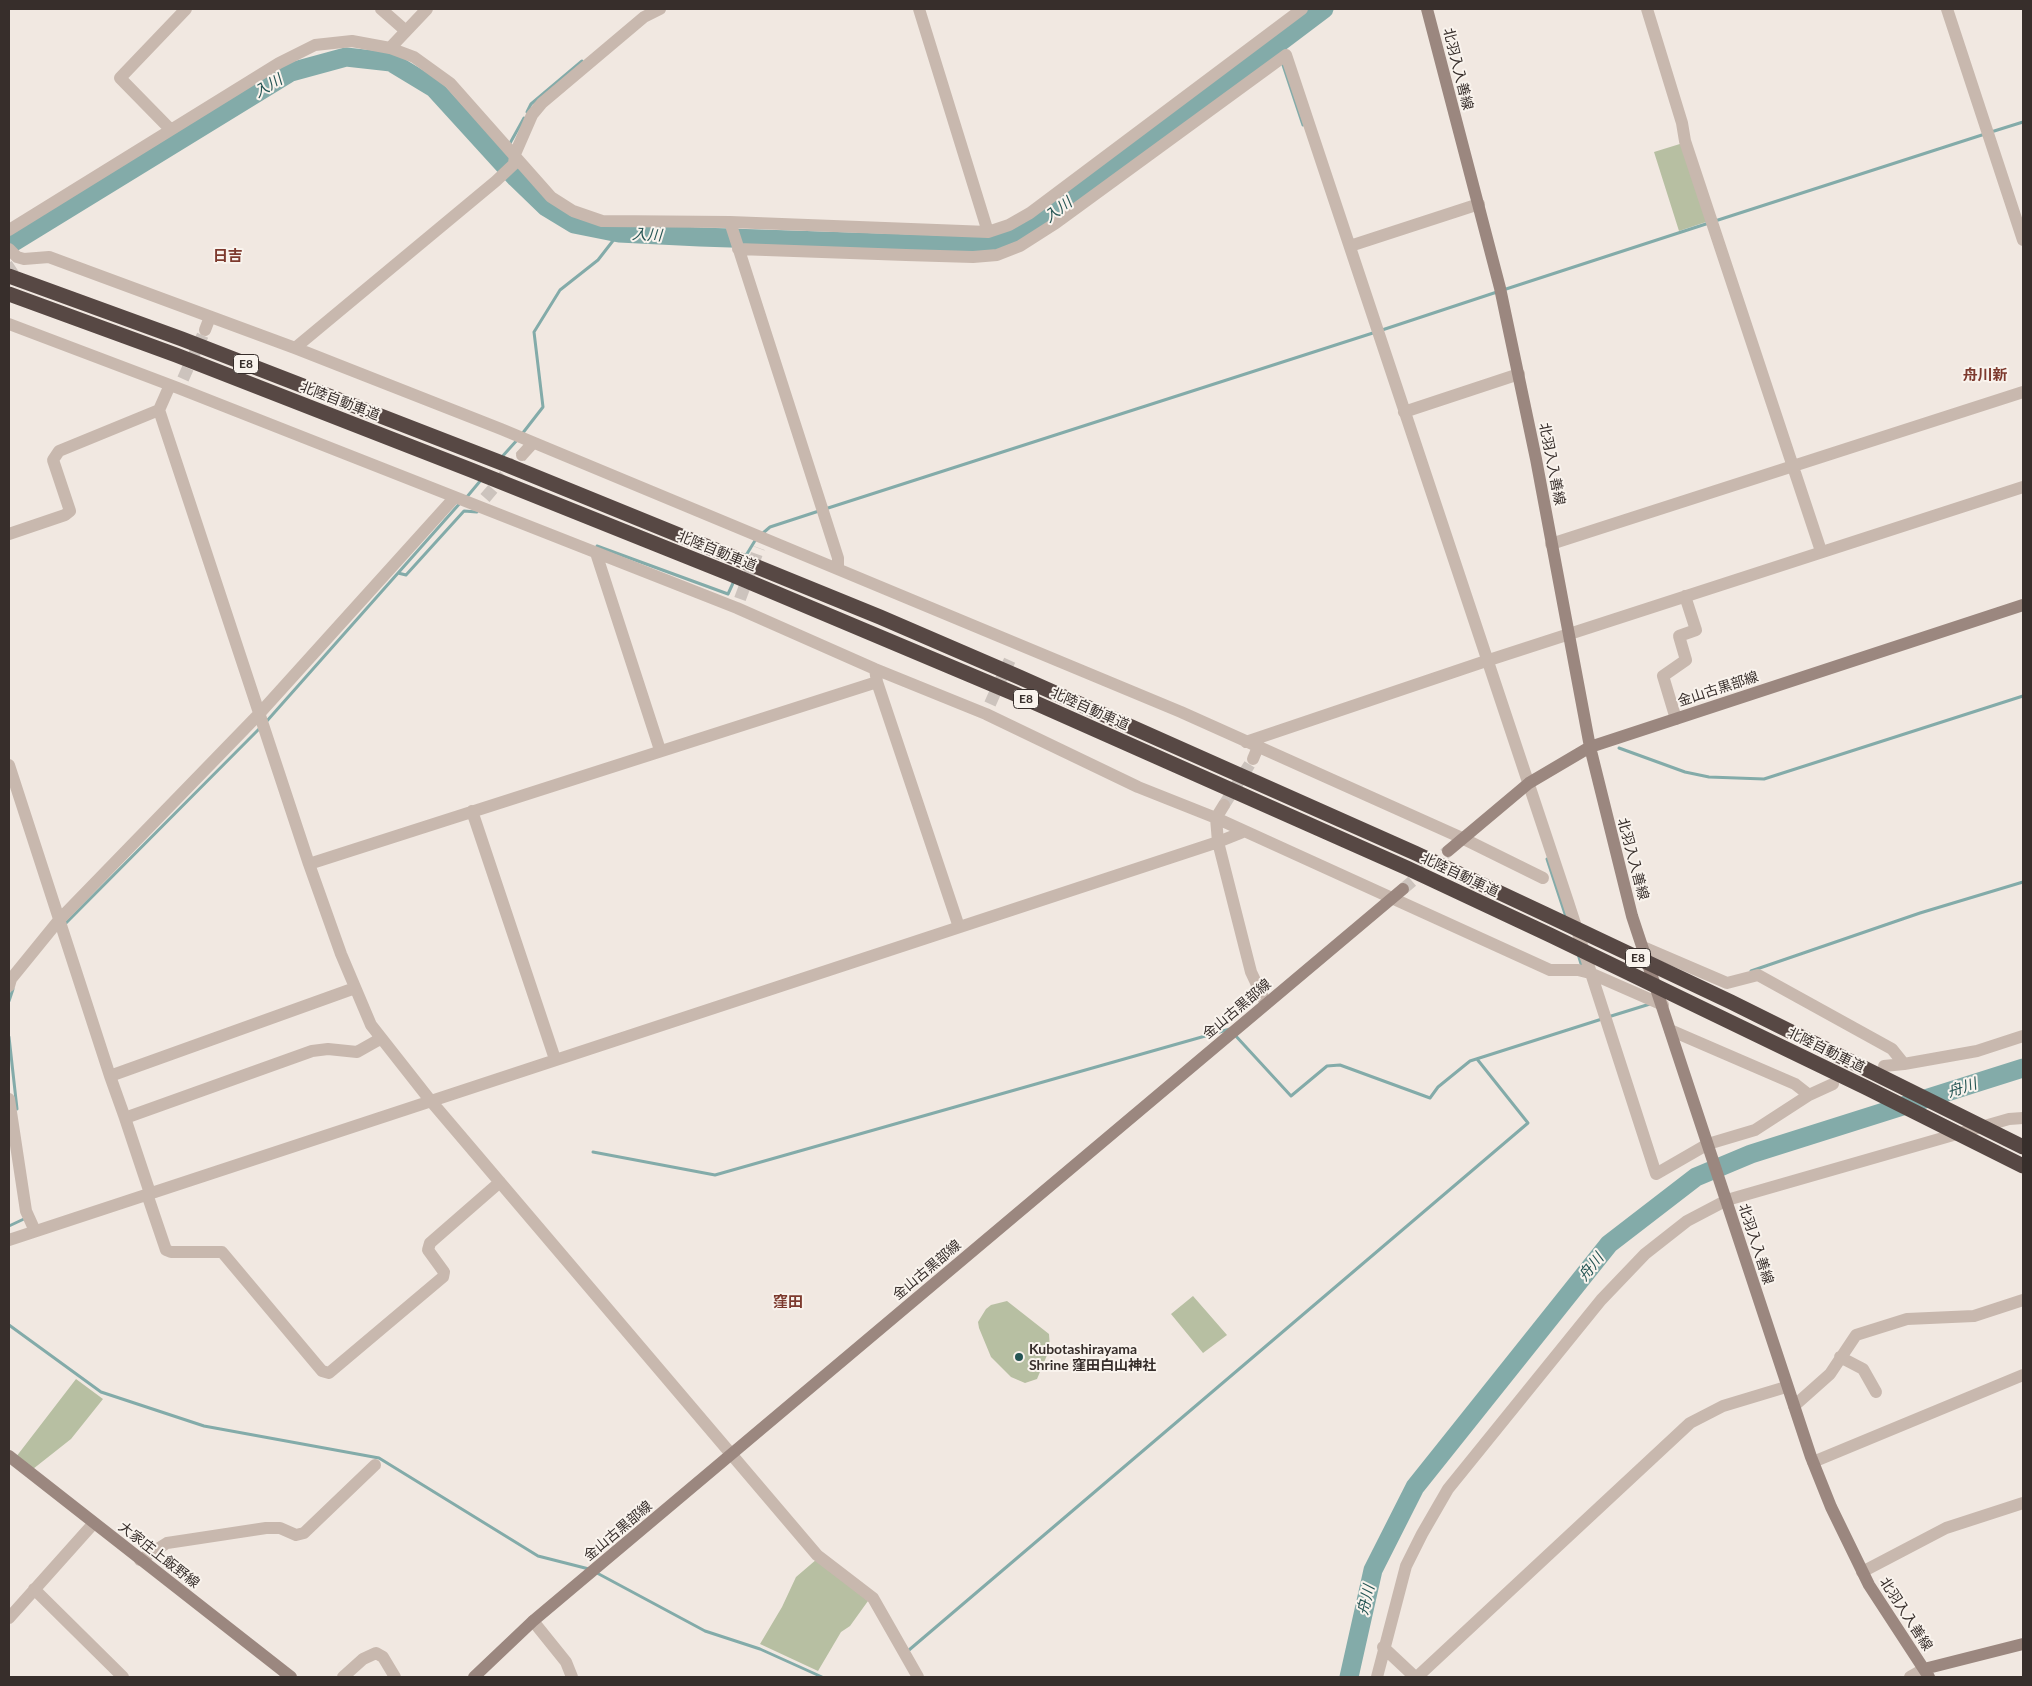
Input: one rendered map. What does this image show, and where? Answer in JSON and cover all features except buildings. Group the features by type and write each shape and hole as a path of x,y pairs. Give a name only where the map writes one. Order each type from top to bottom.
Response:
{"highway":[{"name":"北陸自動車道","path":"16,267 182,339 482,456 818,591 1010,673 1345,822 1884,1072 2023,1147"},
{"name":"北陸自動車道","path":"9,294 176,355 496,479 755,584 1013,693 1362,848 1550,935 1867,1088 2023,1166"}],"main road":[{"name":"北羽入入善線","path":"1427,9 1478,204 1519,374 1590,747 1618,868 1786,1387 1830,1507 1862,1572 1927,1673"},
{"name":"金山古黒部線","path":"1448,851 1529,783 1590,747 2023,605"},
{"name":"金山古黒部線","path":"480,1675 534,1621 1403,890"},
{"name":"大家庄上飯野線","path":"9,1456 289,1677"},
{"path":"1927,1673 2023,1644"}],"street":[{"path":"170,129 120,78 186,9"},
{"path":"381,9 406,31"},
{"path":"390,48 427,9"},
{"path":"295,348 496,180 514,159 532,115 542,103 644,17 660,9"},
{"path":"919,9 988,232"},
{"path":"9,230 279,63 315,46 352,41 390,48 414,57 450,83 514,159 551,197 573,211 602,221 643,223 730,222 988,232 1009,225 1030,213 1302,9"},
{"path":"1647,9 1682,123 1685,141 1821,551"},
{"path":"1946,9 2023,240"},
{"path":"738,249 906,256 972,257 997,255 1020,246 1051,227 1286,55 1486,661 1529,783 1656,1174 1709,1147 1755,1130 1809,1095 1833,1084"},
{"path":"1350,246 1478,204"},
{"path":"730,222 838,558 838,569"},
{"path":"9,249 17,257 16,267 49,257 295,348 533,443 761,543 838,569 1014,649 1462,838 1543,878"},
{"path":"205,330 210,317"},
{"path":"9,324 177,384 455,497 482,502 596,553 738,603 876,676 988,709 1138,786 1216,818 1243,832 1550,970 1578,970 1590,973 1662,1005"},
{"path":"1404,412 1519,374"},
{"path":"9,534 65,515 70,511 53,460 59,451 159,410 177,384"},
{"path":"1551,544 2023,392"},
{"path":"159,410 308,864 341,954 371,1025 380,1039 430,1100 817,1555 874,1598 918,1677"},
{"path":"522,455 533,443"},
{"path":"1252,749 1486,661 2023,487"},
{"path":"9,982 59,920 259,714 455,497"},
{"path":"596,553 660,750"},
{"path":"1676,719 1663,676 1686,660 1679,636 1696,630 1685,596"},
{"path":"308,864 660,750 876,676"},
{"path":"876,676 960,928"},
{"path":"9,765 125,1118 166,1250 171,1252 222,1252 322,1371 329,1373 443,1277 444,1272 428,1250 430,1243 500,1182"},
{"path":"1224,805 1216,818 1218,842 1251,972 1266,1004"},
{"path":"472,811 555,1060"},
{"path":"9,1240 430,1100 960,928 1243,832"},
{"path":"1643,948 1727,983 1758,975 1892,1048 1904,1064"},
{"path":"110,1076 355,988"},
{"path":"1670,1030 1795,1084 1809,1095"},
{"path":"1884,1072 1904,1064 1977,1051 2023,1036"},
{"path":"125,1118 312,1051 328,1049 356,1052 380,1039"},
{"path":"9,1099 26,1211 35,1231"},
{"path":"1377,1677 1383,1646 1406,1566 1448,1489 1601,1300 1644,1254 1687,1221 1727,1200 2009,1119 2023,1118"},
{"path":"1794,1406 1830,1374 1856,1335 1907,1319 1974,1316 2023,1300"},
{"path":"1840,1357 1863,1369 1876,1392"},
{"path":"1813,1462 2023,1375"},
{"path":"1383,1646 1416,1677 1690,1423 1723,1406 1786,1387"},
{"path":"140,1560 167,1543 266,1528 280,1528 296,1535 304,1533 375,1465"},
{"path":"1862,1572 1946,1528 2023,1503"},
{"path":"9,1618 93,1524"},
{"path":"34,1589 123,1677"},
{"path":"534,1621 566,1662 572,1677"},
{"path":"343,1677 363,1659 376,1653 383,1657 395,1677"},
{"path":"1910,1677 1927,1673"}],"green space":[{"path":"1683,143 1709,221 1679,231 1654,152"},
{"path":"1193,1296 1227,1335 1203,1353 1171,1314"},
{"path":"1007,1301 1049,1334 1050,1348 1037,1379 1025,1383 1011,1377 991,1357 979,1328 978,1322 986,1309 991,1305"},
{"path":"76,1379 103,1399 71,1439 33,1469 16,1457"},
{"path":"817,1559 868,1601 850,1626 841,1632 818,1671 760,1644 782,1607 796,1577"}],"waterway":[{"name":"入川","path":"9,245 291,72 346,57 391,62 434,88 516,178 546,207 574,224 619,233 700,237 973,246 1008,240 1035,227 1324,9"},
{"path":"1276,46 1280,56"},
{"path":"527,112 531,104 582,61"},
{"path":"1282,62 1303,125"},
{"path":"509,145 524,118"},
{"path":"1991,132 2023,122"},
{"path":"1715,221 1985,134"},
{"path":"497,159 505,150"},
{"path":"1503,290 1709,223"},
{"path":"522,434 543,407 534,332 560,290 598,260 619,233"},
{"path":"1382,330 1497,292"},
{"path":"825,509 1376,332"},
{"path":"500,459 518,439"},
{"path":"466,498 481,480"},
{"path":"266,722 461,502"},
{"path":"398,573 406,575 464,511 477,512"},
{"path":"763,533 770,527 819,511"},
{"path":"745,557 756,539"},
{"path":"597,546 728,594 734,581"},
{"path":"1619,748 1685,772 1709,777 1764,779 2023,696"},
{"path":"65,924 260,728"},
{"path":"1547,859 1567,920"},
{"path":"1751,971 1920,913 2023,882"},
{"path":"1578,954 1582,967"},
{"path":"9,1001 13,989"},
{"path":"1608,1017 1650,1004"},
{"path":"1234,1034 1291,1096 1327,1066 1340,1065 1430,1098 1438,1087 1470,1061 1602,1019"},
{"path":"593,1152 715,1175 1230,1029"},
{"path":"9,1037 17,1109"},
{"path":"909,1650 1528,1123 1477,1059"},
{"name":"舟川","path":"1349,1677 1373,1570 1415,1487 1609,1244 1696,1177 1751,1154 2023,1068"},
{"path":"9,1226 26,1218"},
{"path":"9,1325 101,1392 204,1426 379,1458 538,1556 589,1569"},
{"path":"597,1573 705,1631 760,1649 822,1677"}],"tunnel":[{"path":"9,270 15,266"},
{"path":"183,379 205,330"},
{"path":"485,498 522,455"},
{"path":"740,599 759,548"},
{"path":"990,704 1012,655"},
{"path":"1224,805 1253,759"},
{"path":"1403,889 1448,851"}],"place":[{"name":"Kubotashirayama Shrine 窪田白山神社","path":"1019,1357"}],"district":[{"name":"日吉","path":"228,256"},
{"name":"舟川新","path":"1985,375"},
{"name":"窪田","path":"788,1302"}]}
